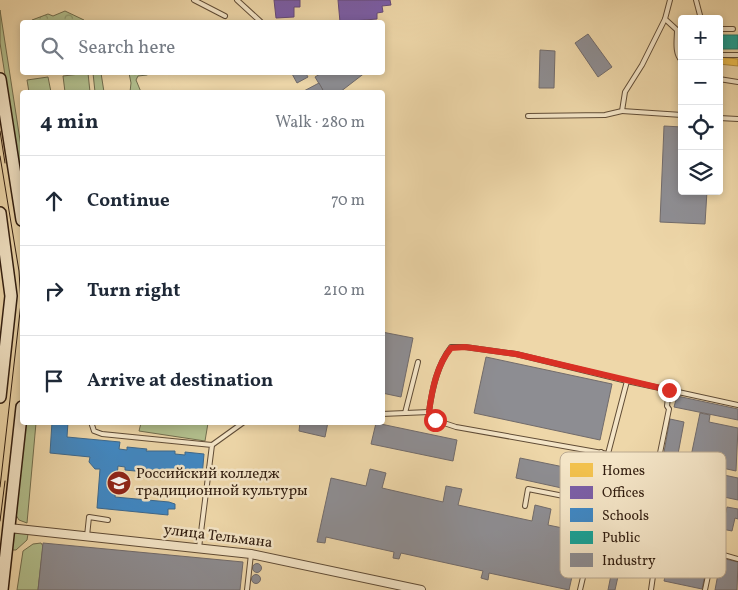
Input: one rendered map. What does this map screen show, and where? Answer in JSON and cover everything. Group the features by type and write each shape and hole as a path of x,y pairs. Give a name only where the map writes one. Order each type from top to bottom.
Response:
{"main road":[{"path":"0,79 19,176 20,191"},
{"path":"0,213 11,296 0,398"},
{"path":"1,583 20,425"}],"street":[{"name":"улица Тельмана","path":"9,528 251,554 421,590"}],"lane":[{"path":"194,0 225,16"},
{"path":"236,0 259,20"},
{"path":"622,111 625,92 642,65 665,19 670,0"},
{"path":"696,0 700,15"},
{"path":"665,19 677,30 676,44 681,60"},
{"path":"723,29 733,29"},
{"path":"723,54 738,54"},
{"path":"723,80 738,82"},
{"path":"528,116 605,115 622,111 678,116"},
{"path":"723,118 738,119"},
{"path":"601,452 456,427 435,420 429,412 441,360 451,348 465,347 516,354 627,381 738,404"},
{"path":"406,413 418,362"},
{"path":"609,452 627,381"},
{"path":"660,452 669,409 667,406 669,390"},
{"path":"385,414 429,412"},
{"path":"92,425 94,431 102,434 212,445 240,425"},
{"path":"199,548 212,445"},
{"path":"525,506 528,489 560,495"},
{"path":"87,536 89,518 108,520"},
{"path":"737,558 738,553"},
{"path":"247,590 251,554"}],"green space":[{"path":"0,10 20,140 20,172 0,43"},
{"path":"65,11 84,20 32,20 48,14 53,16"},
{"path":"88,75 90,90 65,90 63,76"},
{"path":"93,75 101,75 104,90 95,90"},
{"path":"129,75 147,75 138,76 136,80 140,90 130,90"},
{"path":"48,77 51,90 29,90 27,80"},
{"path":"26,425 36,425 27,523 19,520 16,515"},
{"path":"140,425 208,425 205,441 139,431"},
{"path":"13,534 28,534 27,540 16,550 11,550"},
{"path":"41,543 43,546 38,590 17,590 23,551 33,544"}],"building: Homes":[{"path":"723,57 738,59 738,66 723,64"}],"building: Offices":[{"path":"274,0 300,0 300,7 294,7 294,17 276,18"},
{"path":"338,0 390,0 391,5 382,6 383,12 377,13 377,19 340,20"}],"building: Schools":[{"path":"52,425 68,425 67,437 120,442 119,449 127,450 127,447 147,449 146,451 175,451 175,454 185,455 185,452 204,454 202,477 183,475 183,472 174,472 174,474 154,473 155,470 145,469 145,472 125,470 125,467 118,466 115,497 175,504 175,509 168,509 168,515 97,508 100,469 95,469 89,462 90,457 50,453"}],"building: Public":[{"path":"723,35 738,35 738,49 723,49"}],"building: Industry":[{"path":"588,34 612,67 598,77 575,43"},
{"path":"540,50 555,51 554,88 539,88"},
{"path":"293,75 307,75 308,77 297,83"},
{"path":"318,75 362,75 343,90 323,90 315,77"},
{"path":"319,83 323,90 306,90"},
{"path":"664,126 678,127 678,195 707,195 705,224 660,222"},
{"path":"385,333 413,338 401,397 385,394"},
{"path":"486,357 612,384 600,440 474,413"},
{"path":"677,396 738,409 738,420 674,407"},
{"path":"700,413 710,415 709,422 738,428 736,471 726,469 726,452 692,452"},
{"path":"670,419 684,422 678,452 664,452"},
{"path":"300,425 327,425 325,437 299,431"},
{"path":"376,425 385,425 457,440 453,461 371,444"},
{"path":"520,458 560,466 560,488 516,478"},
{"path":"370,469 386,473 382,488 443,502 446,486 462,489 458,505 532,521 535,505 551,509 548,525 560,527 560,578 572,578 569,590 489,573 488,580 481,578 483,571 401,553 399,559 393,558 394,552 326,537 325,543 317,542 331,478 366,486"},
{"path":"726,475 738,478 738,500 726,497"},
{"path":"727,507 738,509 738,519 735,518 732,531 726,530"},
{"path":"43,543 243,562 240,590 38,590"},
{"path":"726,559 738,562 737,590 715,590 717,578 726,578"},
{"path":"257,564 261,568 257,572 253,568"},
{"path":"256,575 260,579 256,583 252,579"},
{"path":"610,578 618,578 615,590 608,590"},
{"path":"665,578 704,578 702,589 664,581"}],"tram line":[{"path":"0,131 5,163"},
{"path":"0,156 20,287"},
{"path":"0,487 20,312"},
{"path":"0,521 5,481"}],"place":[{"name":"Российский колледж традиционной культуры","path":"119,483"}],"route":[{"path":"435,420 429,412 430,402 441,360 451,348 465,347 516,354 669,390"}]}
